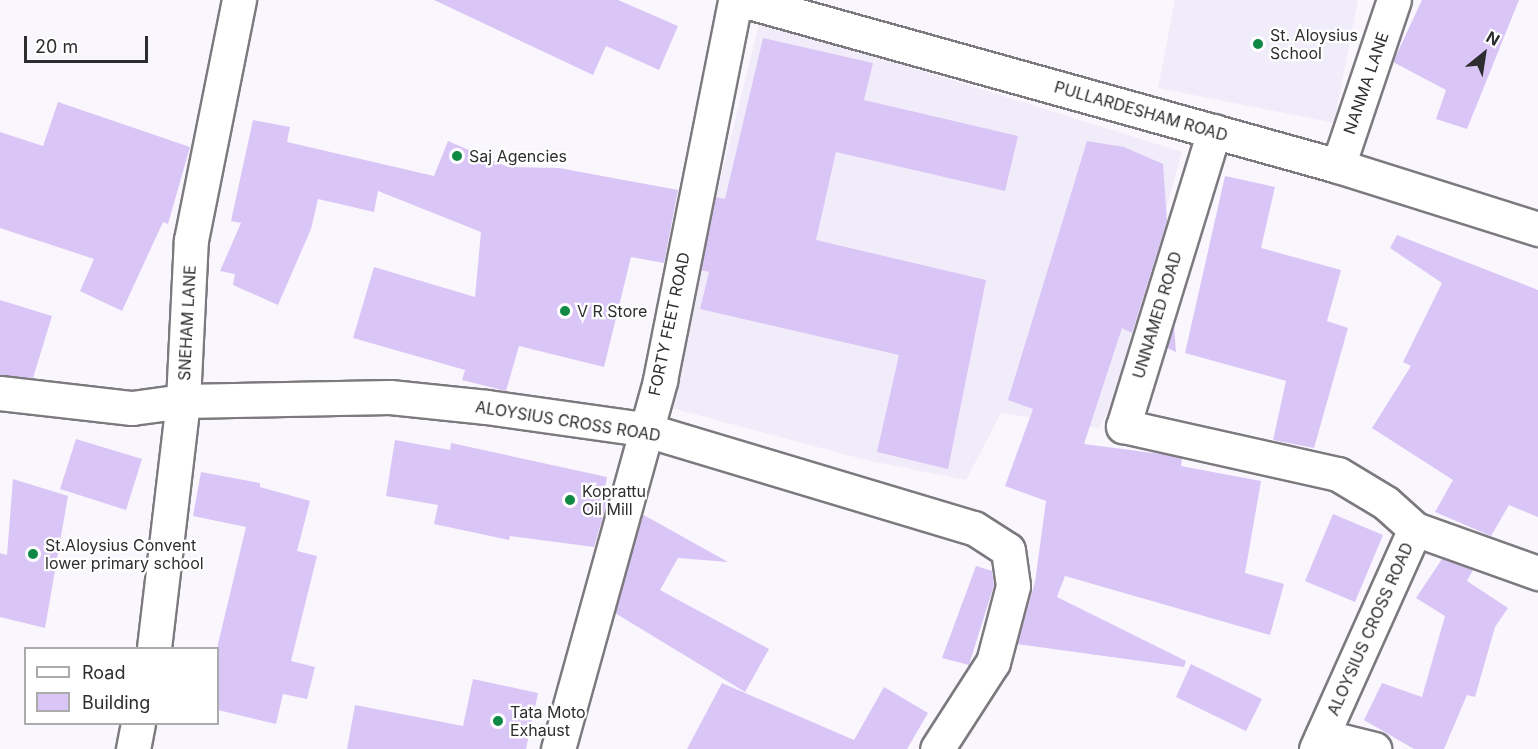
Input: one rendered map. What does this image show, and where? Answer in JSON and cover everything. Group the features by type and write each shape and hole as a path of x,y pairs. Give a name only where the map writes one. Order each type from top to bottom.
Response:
{"street":[{"name":"SNEHAM LANE","path":"154,647 183,401 191,240 239,0"},
{"name":"FORTY FEET ROAD","path":"558,749 643,429 660,380 735,0"},
{"name":"PULLARDESHAM ROAD","path":"742,0 1338,166 1538,230"},
{"name":"NANMA LANE","path":"1338,166 1394,0"},
{"name":"UNNAMED ROAD","path":"1214,131 1123,426 1338,474 1386,502 1415,529"},
{"name":"ALOYSIUS CROSS ROAD","path":"0,393 132,408 183,401 390,397 643,429 974,528 1008,550 1012,586 993,662 937,749"},
{"name":"ALOYSIUS CROSS ROAD","path":"1319,742 1415,529 1538,573"},
{"path":"133,749 138,725"},
{"path":"1319,742 1374,749"}],"shaded area":[{"name":"St. Aloysius School","path":"1175,0 1358,0 1334,123 1158,88"},
{"path":"760,20 1182,152 1111,407 1099,428 1001,413 966,480 866,460 664,406"}],"building":[{"path":"434,0 618,0 678,26 659,70 606,46 593,75"},
{"path":"1422,0 1519,0 1467,129 1436,119 1446,90 1393,62"},
{"path":"763,38 873,63 864,100 1018,136 1005,191 836,152 816,240 986,280 948,469 877,452 899,355 700,309 709,272 701,270 715,197 725,199"},
{"path":"58,102 190,147 168,224 163,222 122,311 80,291 94,259 0,228 0,132 43,146"},
{"path":"253,120 290,127 287,142 434,176 448,141 508,167 559,168 678,190 664,263 631,257 604,367 519,346 506,391 462,380 465,370 353,338 374,267 475,297 481,232 378,191 374,212 318,199 311,229 278,305 233,285 235,274 220,271 241,223 231,221"},
{"path":"1087,141 1124,147 1163,164 1167,221 1132,333 1122,328 1084,444 1168,455 1182,458 1181,466 1261,481 1245,573 1284,584 1270,635 1065,576 1057,597 1186,661 1184,667 1017,644 1035,582 1046,501 1005,486 1033,409 1008,400"},
{"path":"1225,176 1275,187 1261,248 1341,270 1327,321 1348,328 1314,448 1273,440 1286,381 1185,353"},
{"path":"1397,235 1538,290 1538,517 1509,505 1491,536 1435,512 1453,480 1372,428 1411,366 1403,362 1442,283 1390,248"},
{"path":"0,300 52,316 33,378 0,375"},
{"path":"1174,325 1176,352 1167,348"},
{"path":"76,439 142,459 126,510 60,489"},
{"path":"395,440 450,450 451,443 607,477 604,493 609,496 594,547 510,536 509,540 434,524 438,505 386,496"},
{"path":"201,472 260,483 260,487 310,501 297,551 317,556 291,661 315,667 307,699 283,694 276,724 219,710 218,644 246,527 193,516"},
{"name":"St.Aloysius Convent lower primary school","path":"13,479 68,496 45,628 0,617 0,553 7,555"},
{"path":"642,514 728,562 678,558 660,590 769,649 745,692 615,613"},
{"path":"1333,514 1383,535 1355,602 1305,581"},
{"path":"1442,559 1473,570 1467,581 1508,608 1495,627 1475,697 1467,695 1444,749 1414,749 1364,720 1382,683 1422,697 1445,616 1416,598"},
{"path":"976,566 992,571 994,585 969,665 942,658"},
{"path":"1191,664 1262,699 1246,731 1176,697"},
{"path":"473,679 538,693 526,749 347,749 355,705 463,726"},
{"path":"722,683 854,740 884,687 928,713 907,749 687,749"}],"place":[{"name":"St. Aloysius School","path":"1258,44"},
{"name":"Saj Agencies","path":"457,156"},
{"name":"V R Store","path":"565,311"},
{"name":"Koprattu Oil Mill","path":"570,500"},
{"name":"St.Aloysius Convent lower primary school","path":"33,554"},
{"name":"Tata Moto Exhaust","path":"498,721"}]}
